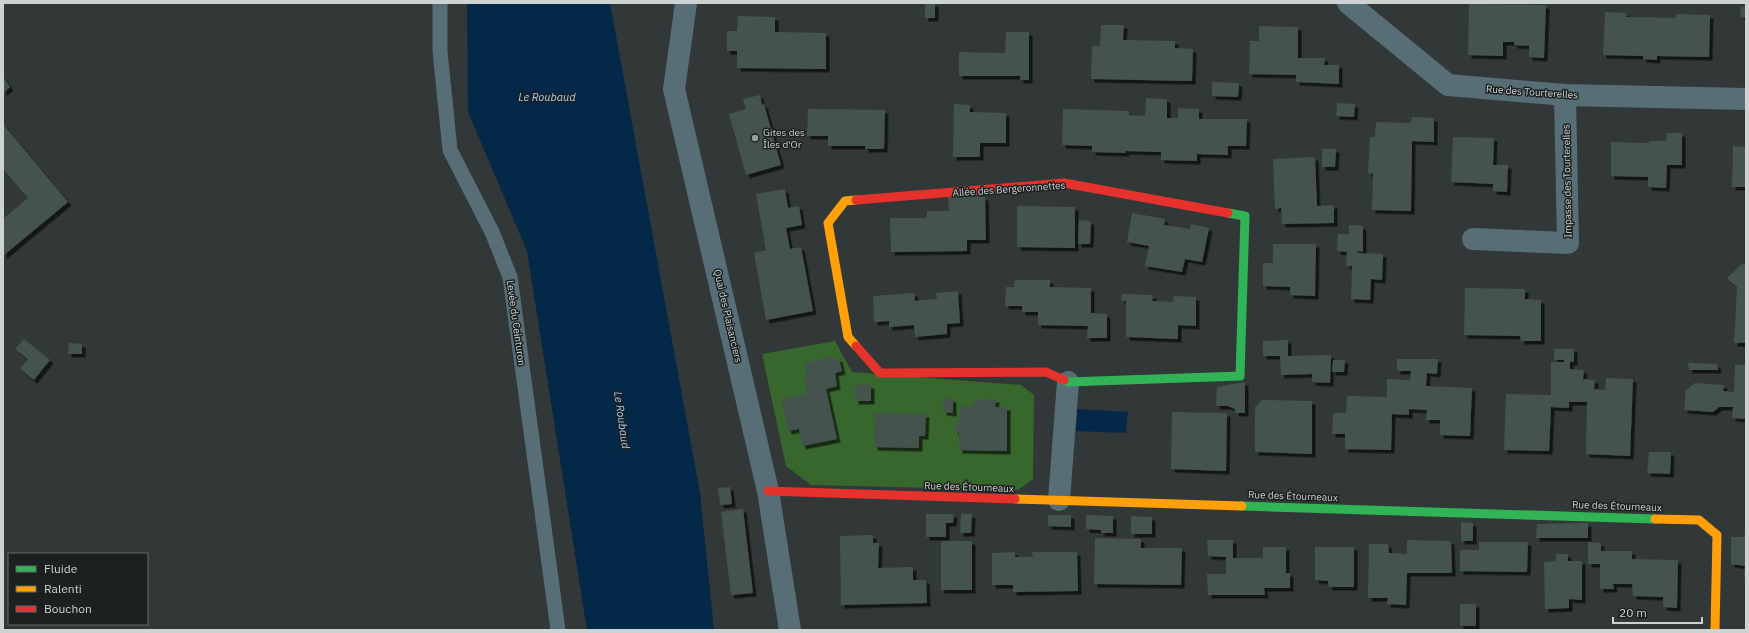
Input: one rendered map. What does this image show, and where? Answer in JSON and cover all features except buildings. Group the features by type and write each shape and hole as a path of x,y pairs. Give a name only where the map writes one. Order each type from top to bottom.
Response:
{"street":[{"name":"Quai des Plaisanciers","path":"686,3 674,89 768,491 790,630"},
{"name":"Rue des Tourterelles","path":"1348,3 1448,85 1565,95 1746,99"},
{"name":"Impasse des Tourterelles","path":"1472,239 1568,243 1565,95"},
{"name":"Allée des Bergeronnettes","path":"1064,183 1245,216 1240,376 1068,382 1046,372 880,373 848,336 828,223 845,201 1064,183"},
{"path":"1059,500 1068,382"},
{"name":"Rue des Étourneaux","path":"768,491 1699,520 1717,535 1715,630"}],"lane":[{"name":"Levée du Ceinturon","path":"440,3 440,51 450,150 492,232 510,277 558,630"}],"green space":[{"path":"835,341 852,372 1021,385 1034,395 1033,479 1018,490 811,485 786,466 762,354"}],"water":[{"name":"Le Roubaud","path":"467,3 610,3 700,493 714,630 587,630 527,251 468,112"},
{"path":"1077,409 1128,412 1126,433 1076,431"}],"traffic: fast":[{"path":"1064,380 1068,382 1240,376 1245,216 1228,213"},
{"path":"1242,506 1655,519"}],"traffic: slow":[{"path":"856,200 845,201 828,223 848,337 856,346"},
{"path":"1015,499 1242,506"},
{"path":"1655,519 1699,520 1717,535 1715,630"}],"traffic: jam":[{"path":"1064,183 1228,213"},
{"path":"856,200 1064,183"},
{"path":"856,346 880,373 1046,372 1064,380"},
{"path":"768,491 1015,499"}],"place":[{"name":"Gites des Îles d'Or","path":"755,138"}]}
